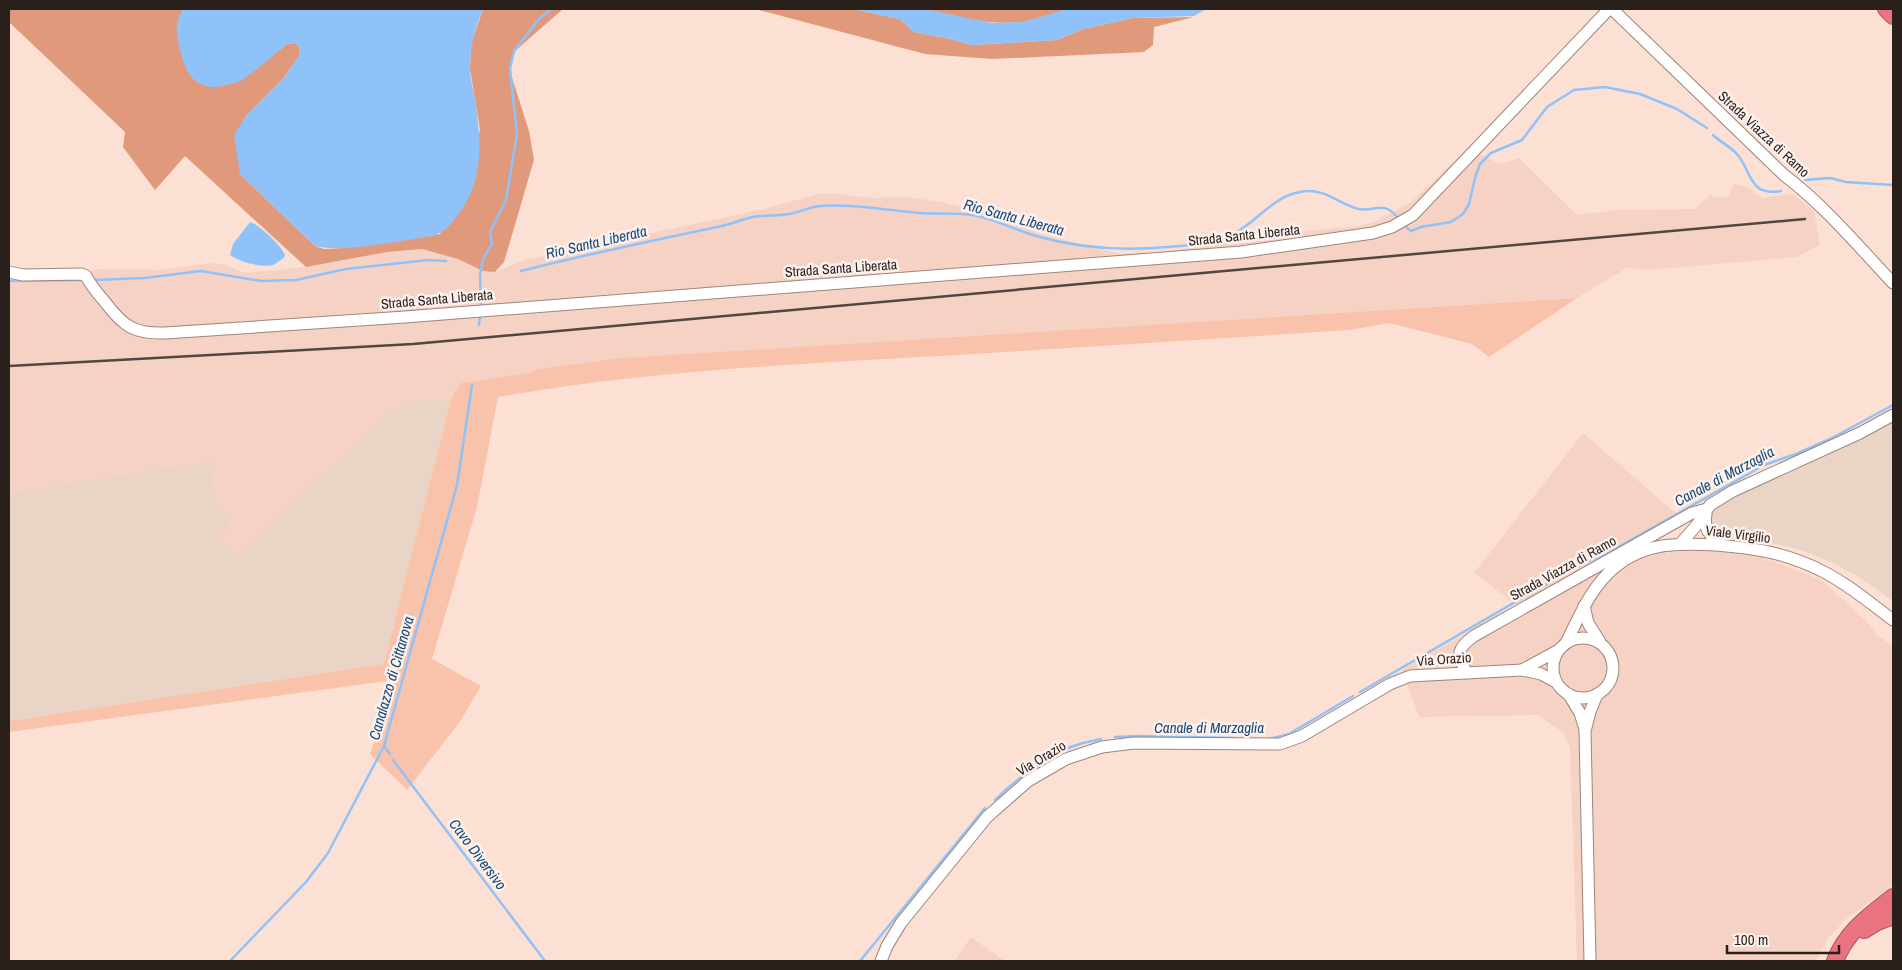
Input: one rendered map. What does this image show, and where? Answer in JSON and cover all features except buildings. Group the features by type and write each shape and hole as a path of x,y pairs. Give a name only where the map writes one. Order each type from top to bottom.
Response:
{"highway":[{"path":"1886,9 1893,16"},
{"path":"1835,961 1840,948 1851,932 1893,897"},
{"path":"1841,961 1846,949 1856,936 1877,922 1893,916"}],"street":[{"name":"Strada Viazza di Ramo","path":"1610,9 1784,176 1796,184 1842,227 1893,283"},
{"name":"Strada Santa Liberata","path":"9,272 23,276 82,274 86,276 119,320 136,330 150,333 471,312 1241,252 1373,233 1392,227 1413,214 1610,9"},
{"name":"Strada Viazza di Ramo","path":"1681,543 1696,526 1707,509 1716,501 1733,491 1860,433 1893,415"},
{"name":"Strada Viazza di Ramo","path":"1466,673 1459,657 1460,650 1464,643 1474,636 1692,513 1707,509"},
{"path":"1707,509 1705,519 1707,531 1724,546"},
{"name":"Viale Virgilio","path":"1566,642 1587,600 1608,573 1630,556 1653,547 1681,543 1762,549 1811,566 1844,583 1893,620"},
{"path":"1573,580 1587,600 1588,623 1610,655 1613,672 1609,683 1597,694 1585,731"},
{"path":"1590,961 1585,731 1580,713 1569,695 1556,682 1553,663 1557,652 1566,642 1572,639 1587,638 1600,643"},
{"name":"Via Orazio","path":"1522,670 1557,652"},
{"name":"Via Orazio","path":"880,961 901,923 987,817 1028,781 1066,759 1102,747 1134,743 1280,744 1302,736 1401,679 1418,675 1522,670 1541,674 1556,682"},
{"path":"1569,695 1583,698 1597,694"}],"shaded area":[{"path":"9,9 183,9 181,13 240,81 287,44 296,43 300,48 299,56 283,79 246,116 240,174 315,246 324,249 344,248 440,234 480,130 470,69 471,44 483,9 563,9 515,51 509,68 529,131 534,160 504,262 495,272 483,271 458,259 422,249 387,252 306,267 185,156 155,190 123,147 125,132 9,22"},
{"path":"755,9 853,9 900,19 914,32 972,45 1057,40 1083,29 1132,18 1194,17 1154,27 1153,45 1144,52 992,59 925,54"},
{"path":"925,9 1067,9 1033,21 1015,23 978,21"},
{"path":"1467,149 1501,164 1519,158 1577,215 1618,210 1695,209 1711,194 1713,198 1728,197 1734,184 1748,187 1762,198 1793,194 1814,211 1820,245 1797,257 1648,270 1627,268 1577,298 621,358 537,369 528,373 460,383 451,399 407,402 383,418 239,556 216,541 232,523 218,507 209,463 9,493 9,276 78,276 96,269 162,270 209,263 225,265 246,273 306,267 387,252 422,249 458,259 483,271 495,272 525,260 760,210 818,194 872,198 908,197 941,202 1017,222 1034,232 1120,254 1156,253 1315,230 1361,226 1374,222 1411,202"},
{"path":"1577,298 1489,357 1472,344 1389,323 1349,330 814,363 655,375 550,388 498,397 477,507 432,659 481,686 461,720 407,790 370,754 394,680 9,732 9,721 384,664 451,399 460,383 528,373 537,369 621,358"},
{"path":"451,399 384,664 9,721 9,493 209,462 218,507 232,523 216,541 239,555 383,418 407,402"},
{"path":"1893,408 1893,601 1862,579 1833,563 1804,551 1716,532 1708,520 1709,501 1858,429"},
{"path":"1583,433 1679,516 1652,531 1666,553 1718,551 1760,557 1792,568 1823,581 1868,623 1877,635 1893,646 1893,885 1846,919 1828,938 1816,961 1577,961 1570,748 1564,733 1537,715 1419,717 1402,670 1516,605 1474,573"},
{"path":"971,937 1005,961 954,961"}],"water":[{"path":"183,9 483,9 474,38 470,68 479,130 479,160 472,188 457,216 449,226 436,235 356,247 327,248 315,246 240,174 234,135 246,116 283,79 299,56 300,48 296,43 287,44 239,82 218,87 202,85 187,70 179,47 177,25"},
{"path":"853,9 925,9 992,23 1023,22 1067,9 1206,9 1194,16 1132,18 1083,29 1057,40 972,45 914,32 900,19"},
{"path":"250,222 275,241 283,251 284,258 273,265 263,266 245,262 230,255 233,244"}],"waterway":[{"name":"Canalazzo di Cittanova","path":"481,307 480,275 483,259 492,244 490,232 506,200 517,134 510,69 514,51 539,19 551,9"},
{"name":"Rio Santa Liberata","path":"1406,227 1411,231 1421,227 1451,222 1463,214 1469,204 1480,164 1491,153 1522,140 1547,107 1574,90 1605,87 1640,94 1677,109 1707,128"},
{"name":"Rio Santa Liberata","path":"1713,135 1737,154 1757,186 1762,190 1770,192 1781,191"},
{"name":"Rio Santa Liberata","path":"1805,180 1830,178 1846,182 1893,185"},
{"name":"Rio Santa Liberata","path":"521,271 722,226 757,216 789,214 820,206 972,215 1052,240 1101,248 1151,248 1191,245 1223,239 1249,224 1276,202 1296,193 1308,191 1328,195 1359,209 1387,209 1397,217"},
{"name":"Rio Santa Liberata","path":"95,280 144,278 201,271 261,281 296,280 346,269 428,260 446,261"},
{"name":"Rio Santa Liberata","path":"9,281 81,280"},
{"name":"Canalazzo di Cittanova","path":"479,325 480,315"},
{"name":"Canalazzo di Cittanova","path":"230,961 306,882 328,853 384,746 457,485 472,385"},
{"name":"Canale di Marzaglia","path":"1568,572 1622,545 1764,465 1796,454 1832,438 1893,405"},
{"name":"Canale di Marzaglia","path":"1360,692 1555,579"},
{"name":"Canale di Marzaglia","path":"1269,739 1289,734 1353,696"},
{"name":"Canale di Marzaglia","path":"1115,737 1233,738"},
{"name":"Canale di Marzaglia","path":"995,800 1021,777 1050,757 1074,746 1101,739"},
{"path":"384,746 390,754"},
{"name":"Cavo Diversivo","path":"393,760 545,961"},
{"name":"Canale di Marzaglia","path":"860,961 985,808"}],"railway":[{"path":"9,366 413,344 1805,219"}]}
